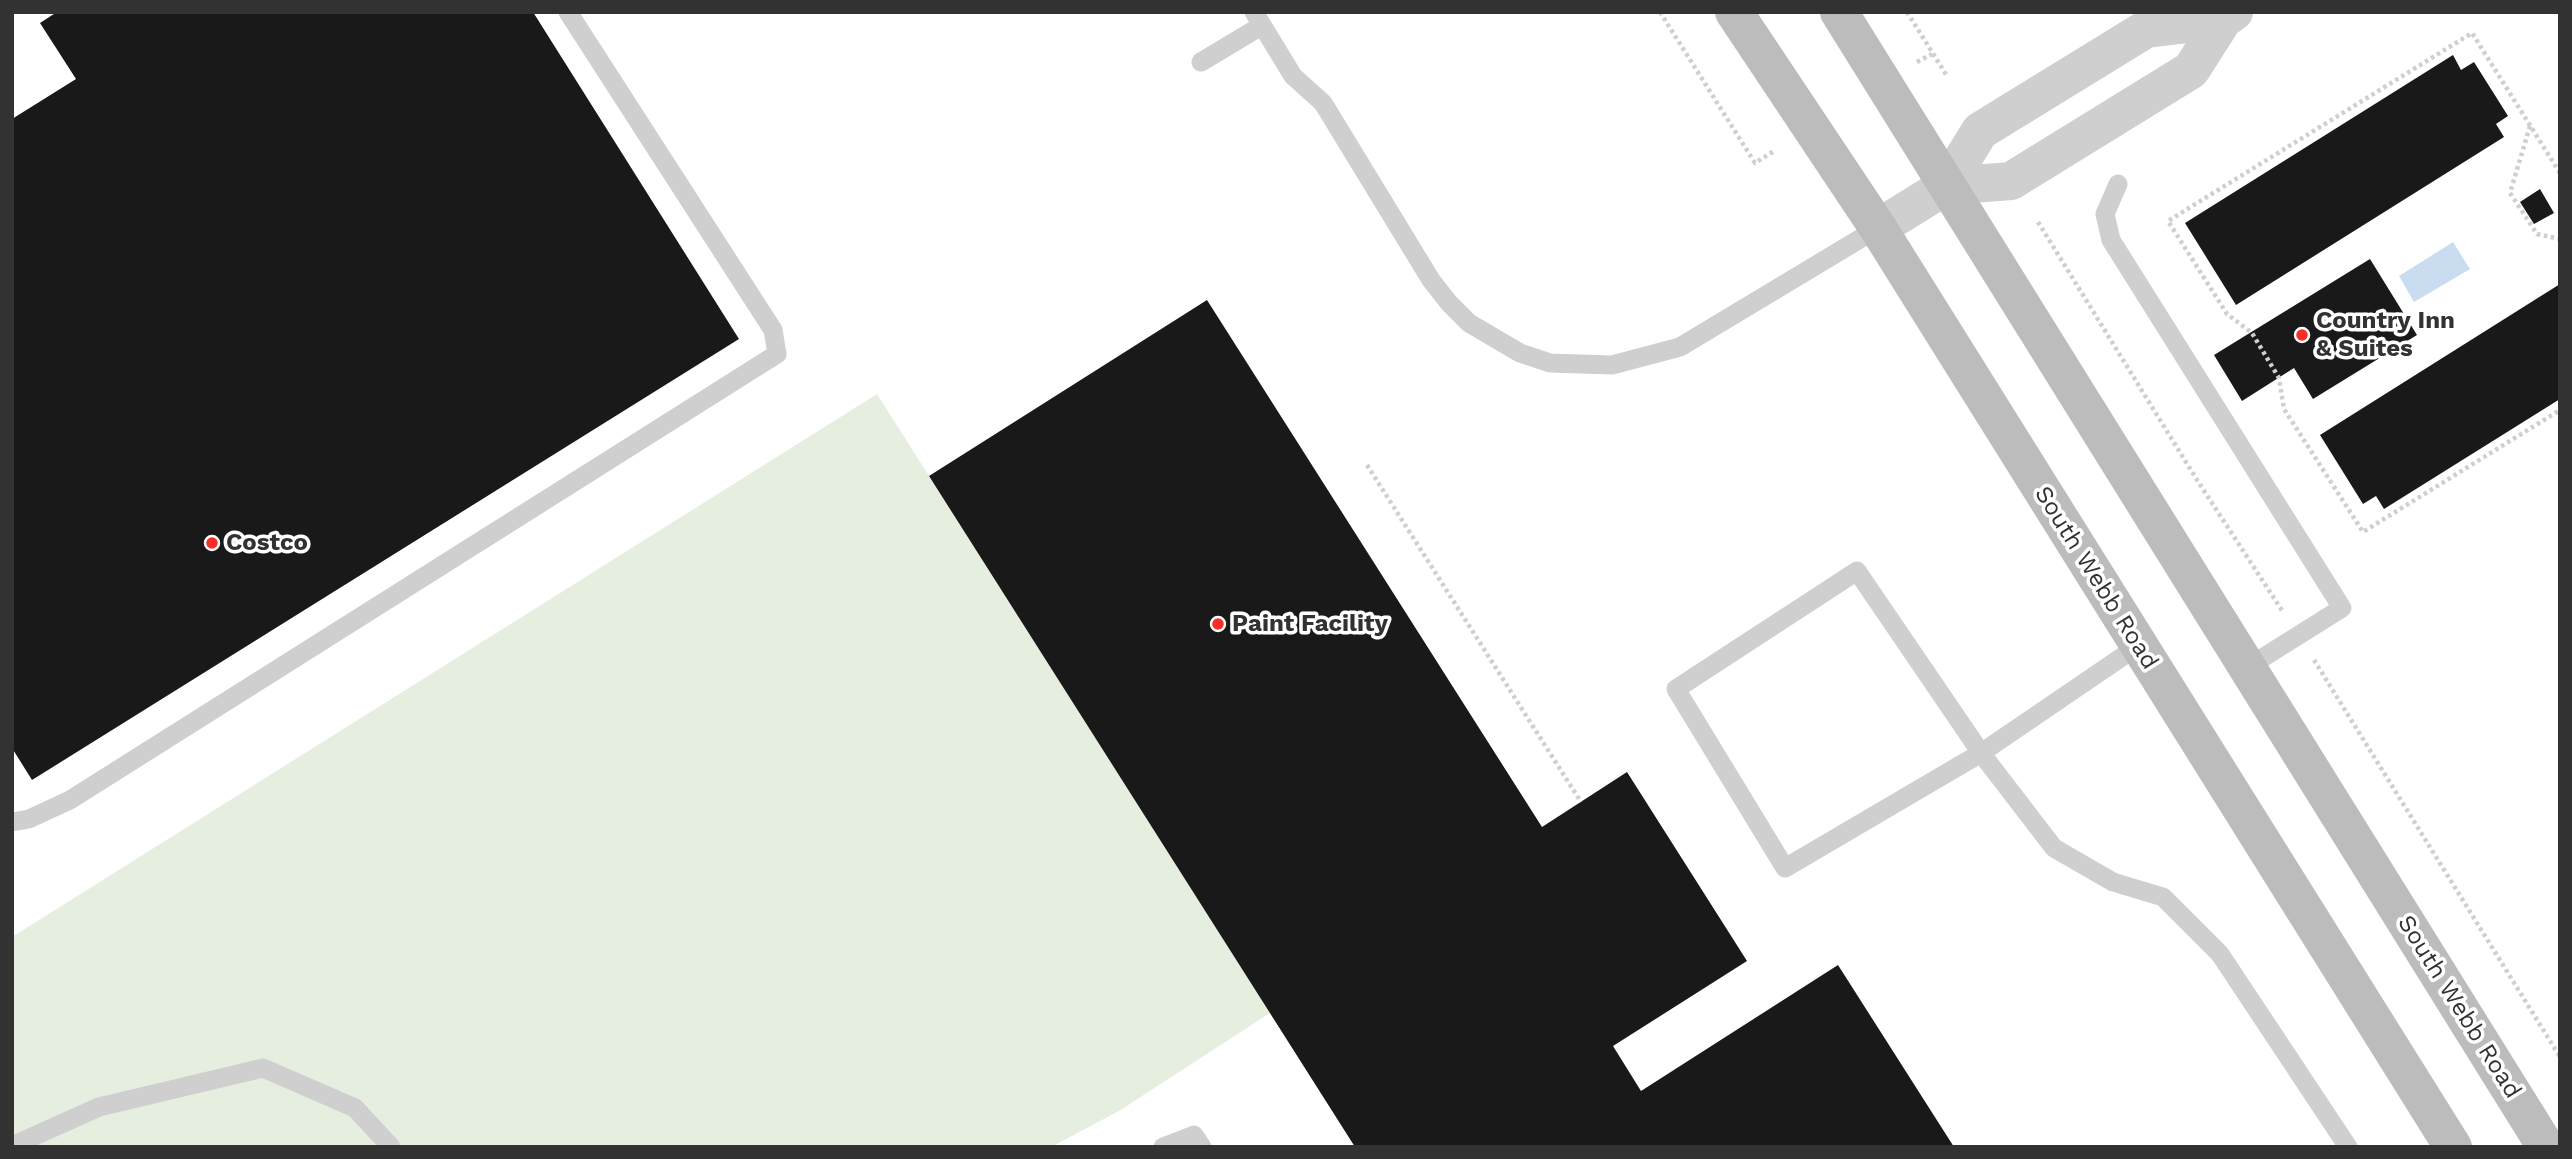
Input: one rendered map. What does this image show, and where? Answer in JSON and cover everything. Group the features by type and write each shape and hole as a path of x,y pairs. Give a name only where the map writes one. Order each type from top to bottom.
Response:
{"main road":[{"name":"South Webb Road","path":"1734,12 1878,228 2453,1147"},
{"name":"South Webb Road","path":"1839,12 2546,1147"}],"street":[{"path":"1946,186 2011,181 2191,70 2224,15"},
{"path":"1878,228 1946,186 1980,131 2146,29 2224,15"}],"lane":[{"path":"12,822 29,818 70,800 777,354 773,330 568,12"},
{"path":"1201,62 1257,19 1293,76 1323,103 1431,280 1449,303 1469,323 1520,353 1550,363 1612,365 1680,347 1878,228"},
{"path":"2118,184 2107,203 2105,215 2111,240 2342,608 2248,667"},
{"path":"2138,646 1981,752 1785,868 1676,689 1857,571 1981,752 2054,848 2113,883 2163,898 2220,954 2348,1147"},
{"path":"12,1146 99,1107 263,1068 355,1108 391,1147"},
{"path":"1163,1147 1195,1136 1202,1147"}],"path":[{"path":"1660,12 1755,163 1774,151"},
{"path":"1907,12 1947,76"},
{"path":"2560,173 2472,33 2168,221 2227,314 2252,332 2279,378 2284,409 2363,533 2560,410"},
{"path":"1917,62 1932,54"},
{"path":"2530,125 2510,193 2537,234 2560,239"},
{"path":"2038,222 2197,480 2286,615"},
{"path":"1367,465 1581,802"},
{"path":"2314,660 2560,1057"}],"green space":[{"path":"877,394 1270,1013 1119,1111 1051,1147 12,1147 12,937"}],"water":[{"path":"2453,242 2470,269 2414,302 2399,276"}],"building":[{"name":"Costco","path":"57,12 533,12 739,339 32,780 12,748 12,119 76,79 40,23"},
{"path":"2453,55 2461,70 2474,62 2508,116 2496,124 2504,137 2236,305 2185,223"},
{"path":"2540,189 2554,213 2534,224 2520,202"},
{"path":"2370,259 2417,335 2313,399 2294,368 2242,401 2214,355"},
{"path":"2560,284 2560,399 2384,509 2376,496 2363,504 2320,435"},
{"name":"Paint Facility","path":"1207,300 1542,827 1627,772 1747,961 1613,1046 1641,1091 1838,965 1954,1147 1355,1147 929,476"}],"place":[{"name":"Country Inn & Suites","path":"2302,335"},
{"name":"Costco","path":"212,543"},
{"name":"Paint Facility","path":"1218,624"}]}
